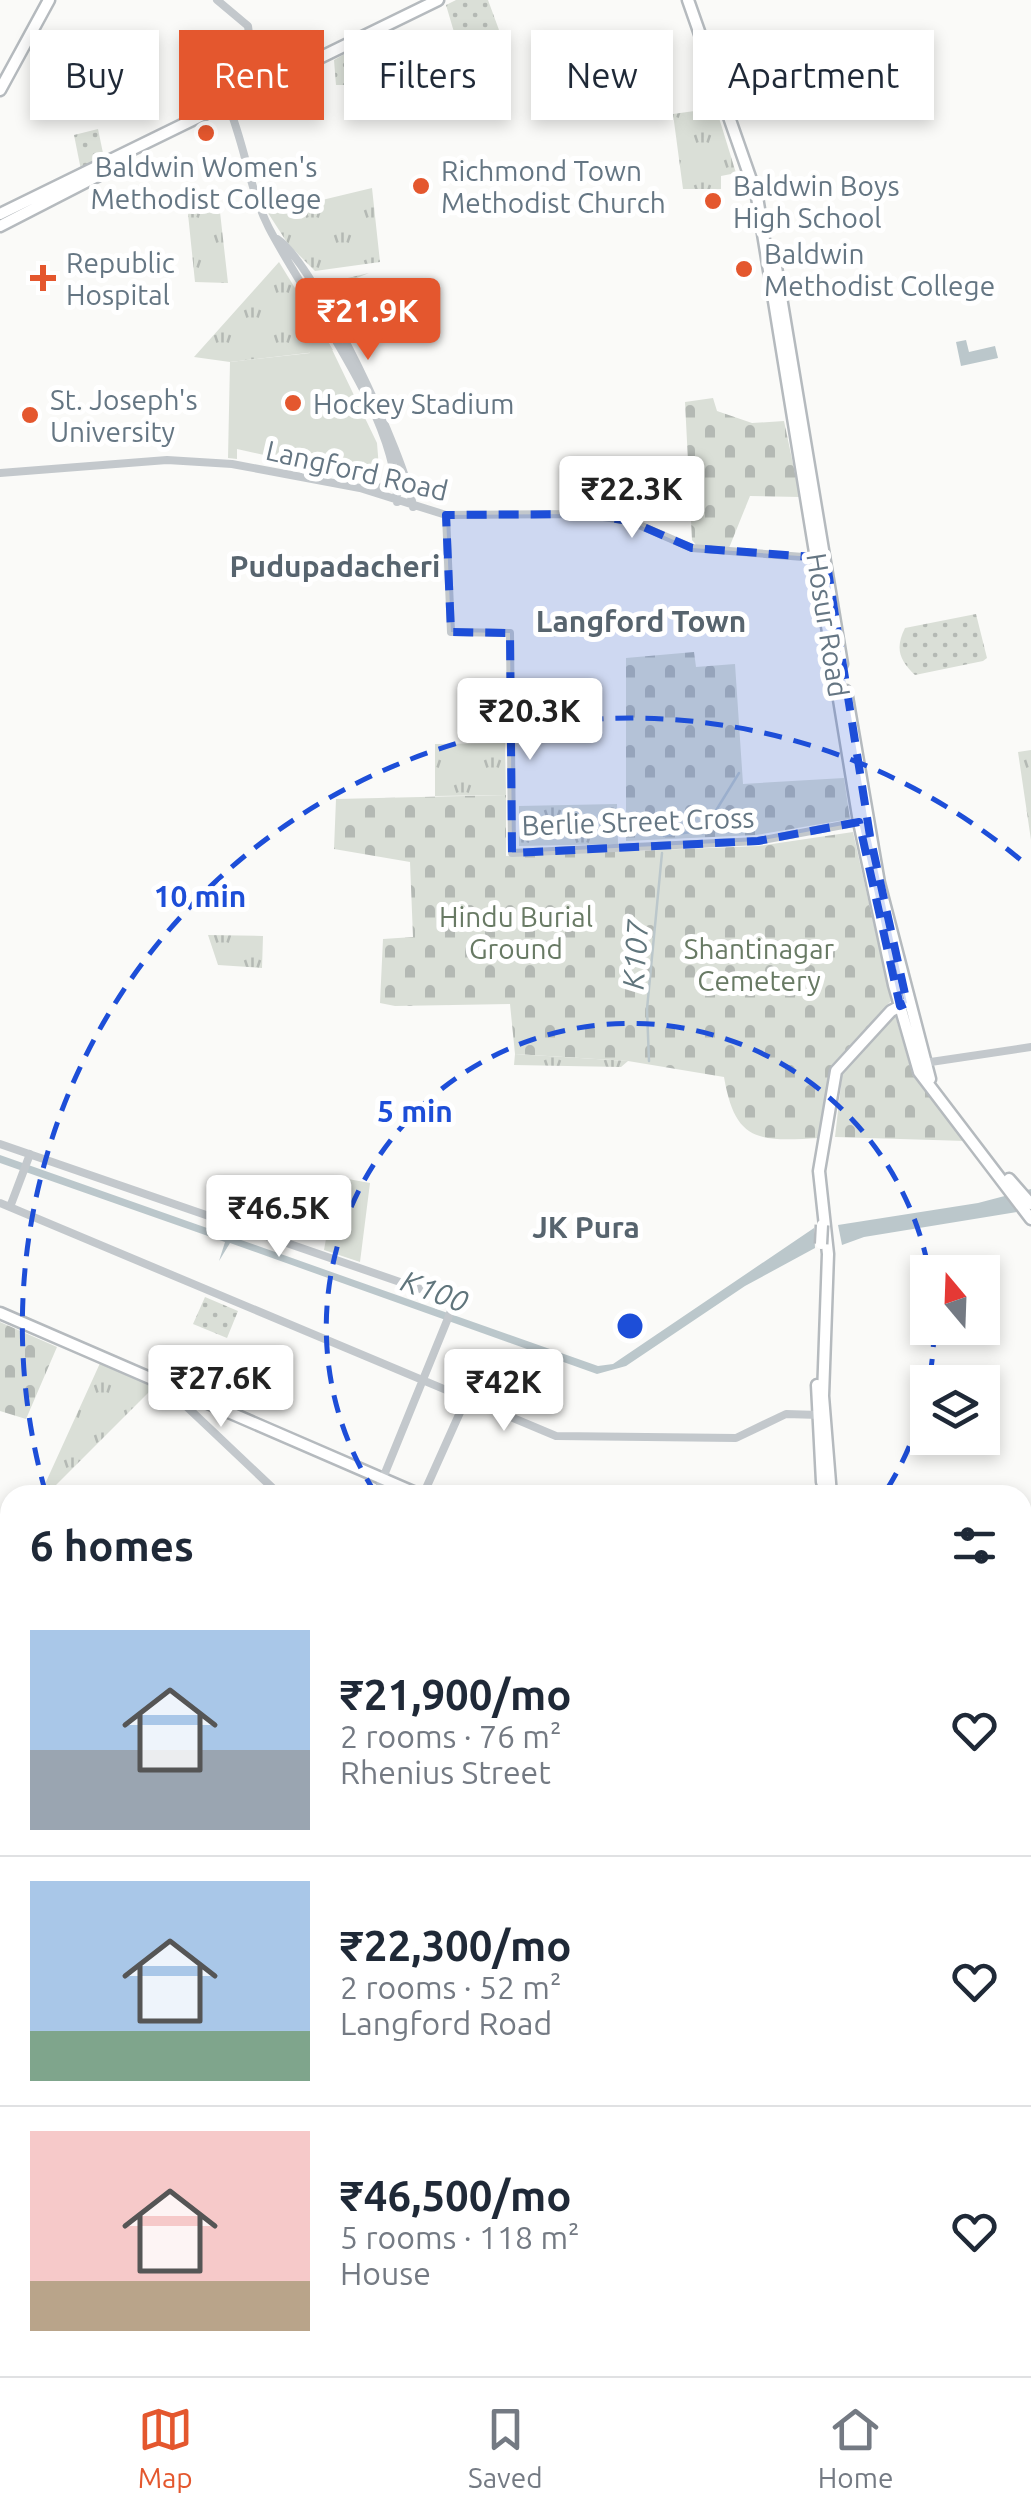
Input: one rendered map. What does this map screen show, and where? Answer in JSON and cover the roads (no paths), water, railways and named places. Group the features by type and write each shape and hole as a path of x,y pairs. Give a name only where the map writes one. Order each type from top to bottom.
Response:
{"main road":[{"path":"0,90 49,0"},
{"path":"324,57 438,0"},
{"name":"Hosur Road","path":"692,0 757,197 869,834 919,1072 1031,1220"},
{"path":"0,220 198,120"},
{"path":"0,220 103,174 113,162"},
{"name":"Hosur Road","path":"822,558 859,822 904,1004 924,1063 946,1102 1031,1204"},
{"path":"827,1485 820,1415 820,1171 836,1071 904,1004"},
{"path":"0,1313 399,1485"},
{"path":"820,1415 827,1485"}],"street":[{"path":"217,0 248,30"},
{"path":"233,120 255,194 277,240 360,372 413,507"},
{"name":"Langford Road","path":"0,473 167,460 232,464 375,492 446,516 583,514 630,521 692,548 822,558"},
{"path":"375,492 401,473"},
{"path":"397,502 401,473"},
{"path":"356,490 386,498"},
{"name":"Berlie Street Cross","path":"446,516 451,632 510,633 512,853 758,841 859,822"},
{"path":"924,1063 1031,1047"},
{"path":"0,1144 27,1162 114,1184 456,1301 426,1382 380,1485"},
{"path":"10,1208 27,1162"},
{"path":"0,1203 556,1436 736,1438 786,1414 820,1415"},
{"path":"162,1384 269,1485"},
{"path":"427,1485 466,1399"}],"waterway":[{"name":"K107","path":"664,836 704,830 739,773"},
{"name":"K107","path":"649,1061 647,1009 662,853"}],"place":[{"name":"Baldwin Women's Methodist College","path":"206,133"},
{"name":"Richmond Town Methodist Church","path":"421,186"},
{"name":"Baldwin Boys High School","path":"713,201"},
{"name":"Baldwin Methodist College","path":"744,269"},
{"name":"Republic Hospital","path":"43,278"},
{"name":"Hockey Stadium","path":"293,403"},
{"name":"St. Joseph's University","path":"30,415"}],"district":[{"name":"Pudupadacheri","path":"335,566"},
{"name":"Langford Town","path":"641,621"},
{"name":"JK Pura","path":"586,1227"}],"park label":[{"name":"Hindu Burial Ground","path":"516,932"},
{"name":"Shantinagar Cemetery","path":"759,964"}],"water label":[{"name":"K100","path":"435,1291"}]}
